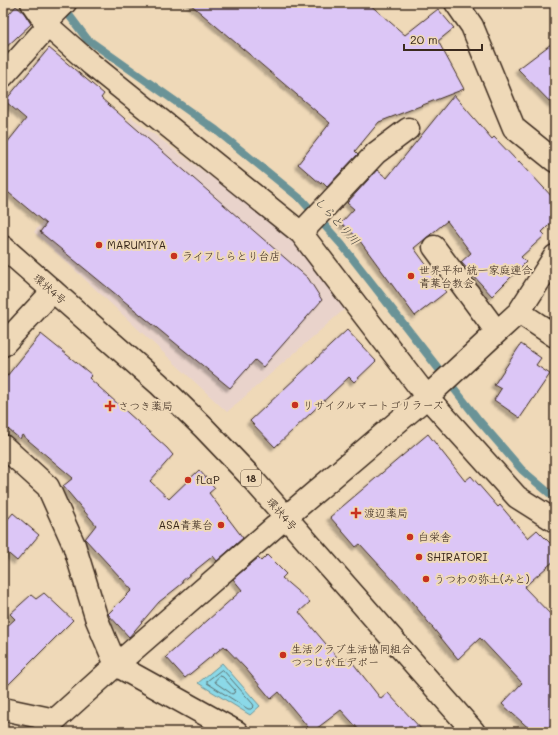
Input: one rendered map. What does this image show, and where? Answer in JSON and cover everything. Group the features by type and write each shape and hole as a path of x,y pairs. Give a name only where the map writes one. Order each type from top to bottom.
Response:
{"street":[{"path":"32,3 55,15 91,64 301,233 430,394 517,497 555,521"},
{"path":"456,3 472,26 514,128 555,161"},
{"path":"3,76 55,15"},
{"path":"301,233 376,153 408,129"},
{"path":"434,246 497,332"},
{"name":"環状4号","path":"3,247 158,384 204,428 286,517 474,732"},
{"path":"3,709 50,726 116,665 430,394 519,312 555,256"},
{"path":"3,345 53,291"},
{"path":"519,312 555,336"},
{"path":"3,446 48,487 74,546 98,620 116,665 237,732"}],"shaded area":[{"path":"131,117 294,239 347,307 227,412 34,232"}],"water":[{"path":"222,663 260,706 250,715 198,683"}],"building":[{"path":"189,3 368,3 405,35 438,9 454,28 438,41 464,89 379,122 355,151 358,154 327,187 322,182 321,184 298,164 330,123"},
{"path":"16,6 24,13 31,24 3,50 3,21"},
{"path":"555,41 555,107 518,69"},
{"path":"49,48 104,94 101,98 308,278 322,300 263,367 255,360 230,388 40,232 46,224 3,188 3,148 26,119 5,101"},
{"path":"454,95 492,139 494,137 518,162 519,161 555,200 555,219 542,232 545,235 521,257 526,262 492,296 461,262 471,253 447,221 414,248 446,292 415,316 357,237 341,223 354,209 347,203 377,170 387,178"},
{"path":"347,330 376,361 354,382 349,377 275,447 250,421"},
{"path":"41,334 92,375 89,378 173,455 150,481 169,499 199,470 215,488 209,493 243,538 217,561 213,556 182,581 183,583 159,602 129,637 108,614 132,590 85,539 96,525 63,486 73,478 22,435 20,439 3,425 3,381"},
{"path":"521,344 541,358 536,365 550,374 520,418 494,400 501,389 494,385"},
{"path":"428,434 465,481 471,476 498,507 500,505 528,538 537,530 555,548 555,560 524,587 555,619 555,732 533,732 502,704 522,683 480,638 458,659 403,591 360,544 356,547 330,517"},
{"path":"13,513 39,535 17,561 3,549 3,525"},
{"path":"267,555 286,574 282,578 310,602 299,612 342,663 349,658 381,699 388,693 424,732 361,732 341,710 312,732 279,692 271,699 224,646 185,678 166,657 242,590 233,579 258,558 261,561"},
{"path":"44,593 73,620 3,690 3,630 15,619 10,614 31,595 36,599"}],"waterway":[{"name":"しらとり川","path":"63,7 87,39 216,130 302,200 342,245 477,418 522,470 555,498"}],"place":[{"name":"MARUMIYA","path":"99,245"},
{"name":"ライフしらとり台店","path":"174,256"},
{"name":"世界平和 統一家庭連合 青葉台教会","path":"411,276"},
{"name":"リサイクルマートゴリラーズ","path":"295,405"},
{"name":"さつき薬局","path":"110,406"},
{"name":"fLaP","path":"188,480"},
{"name":"渡辺薬局","path":"356,513"},
{"name":"ASA青葉台","path":"221,525"},
{"name":"白栄舎","path":"410,537"},
{"name":"SHIRATORI","path":"419,557"},
{"name":"うつわの弥土(みと)","path":"426,579"},
{"name":"生活クラブ生活協同組合 つつじが丘デポー","path":"283,655"}]}
